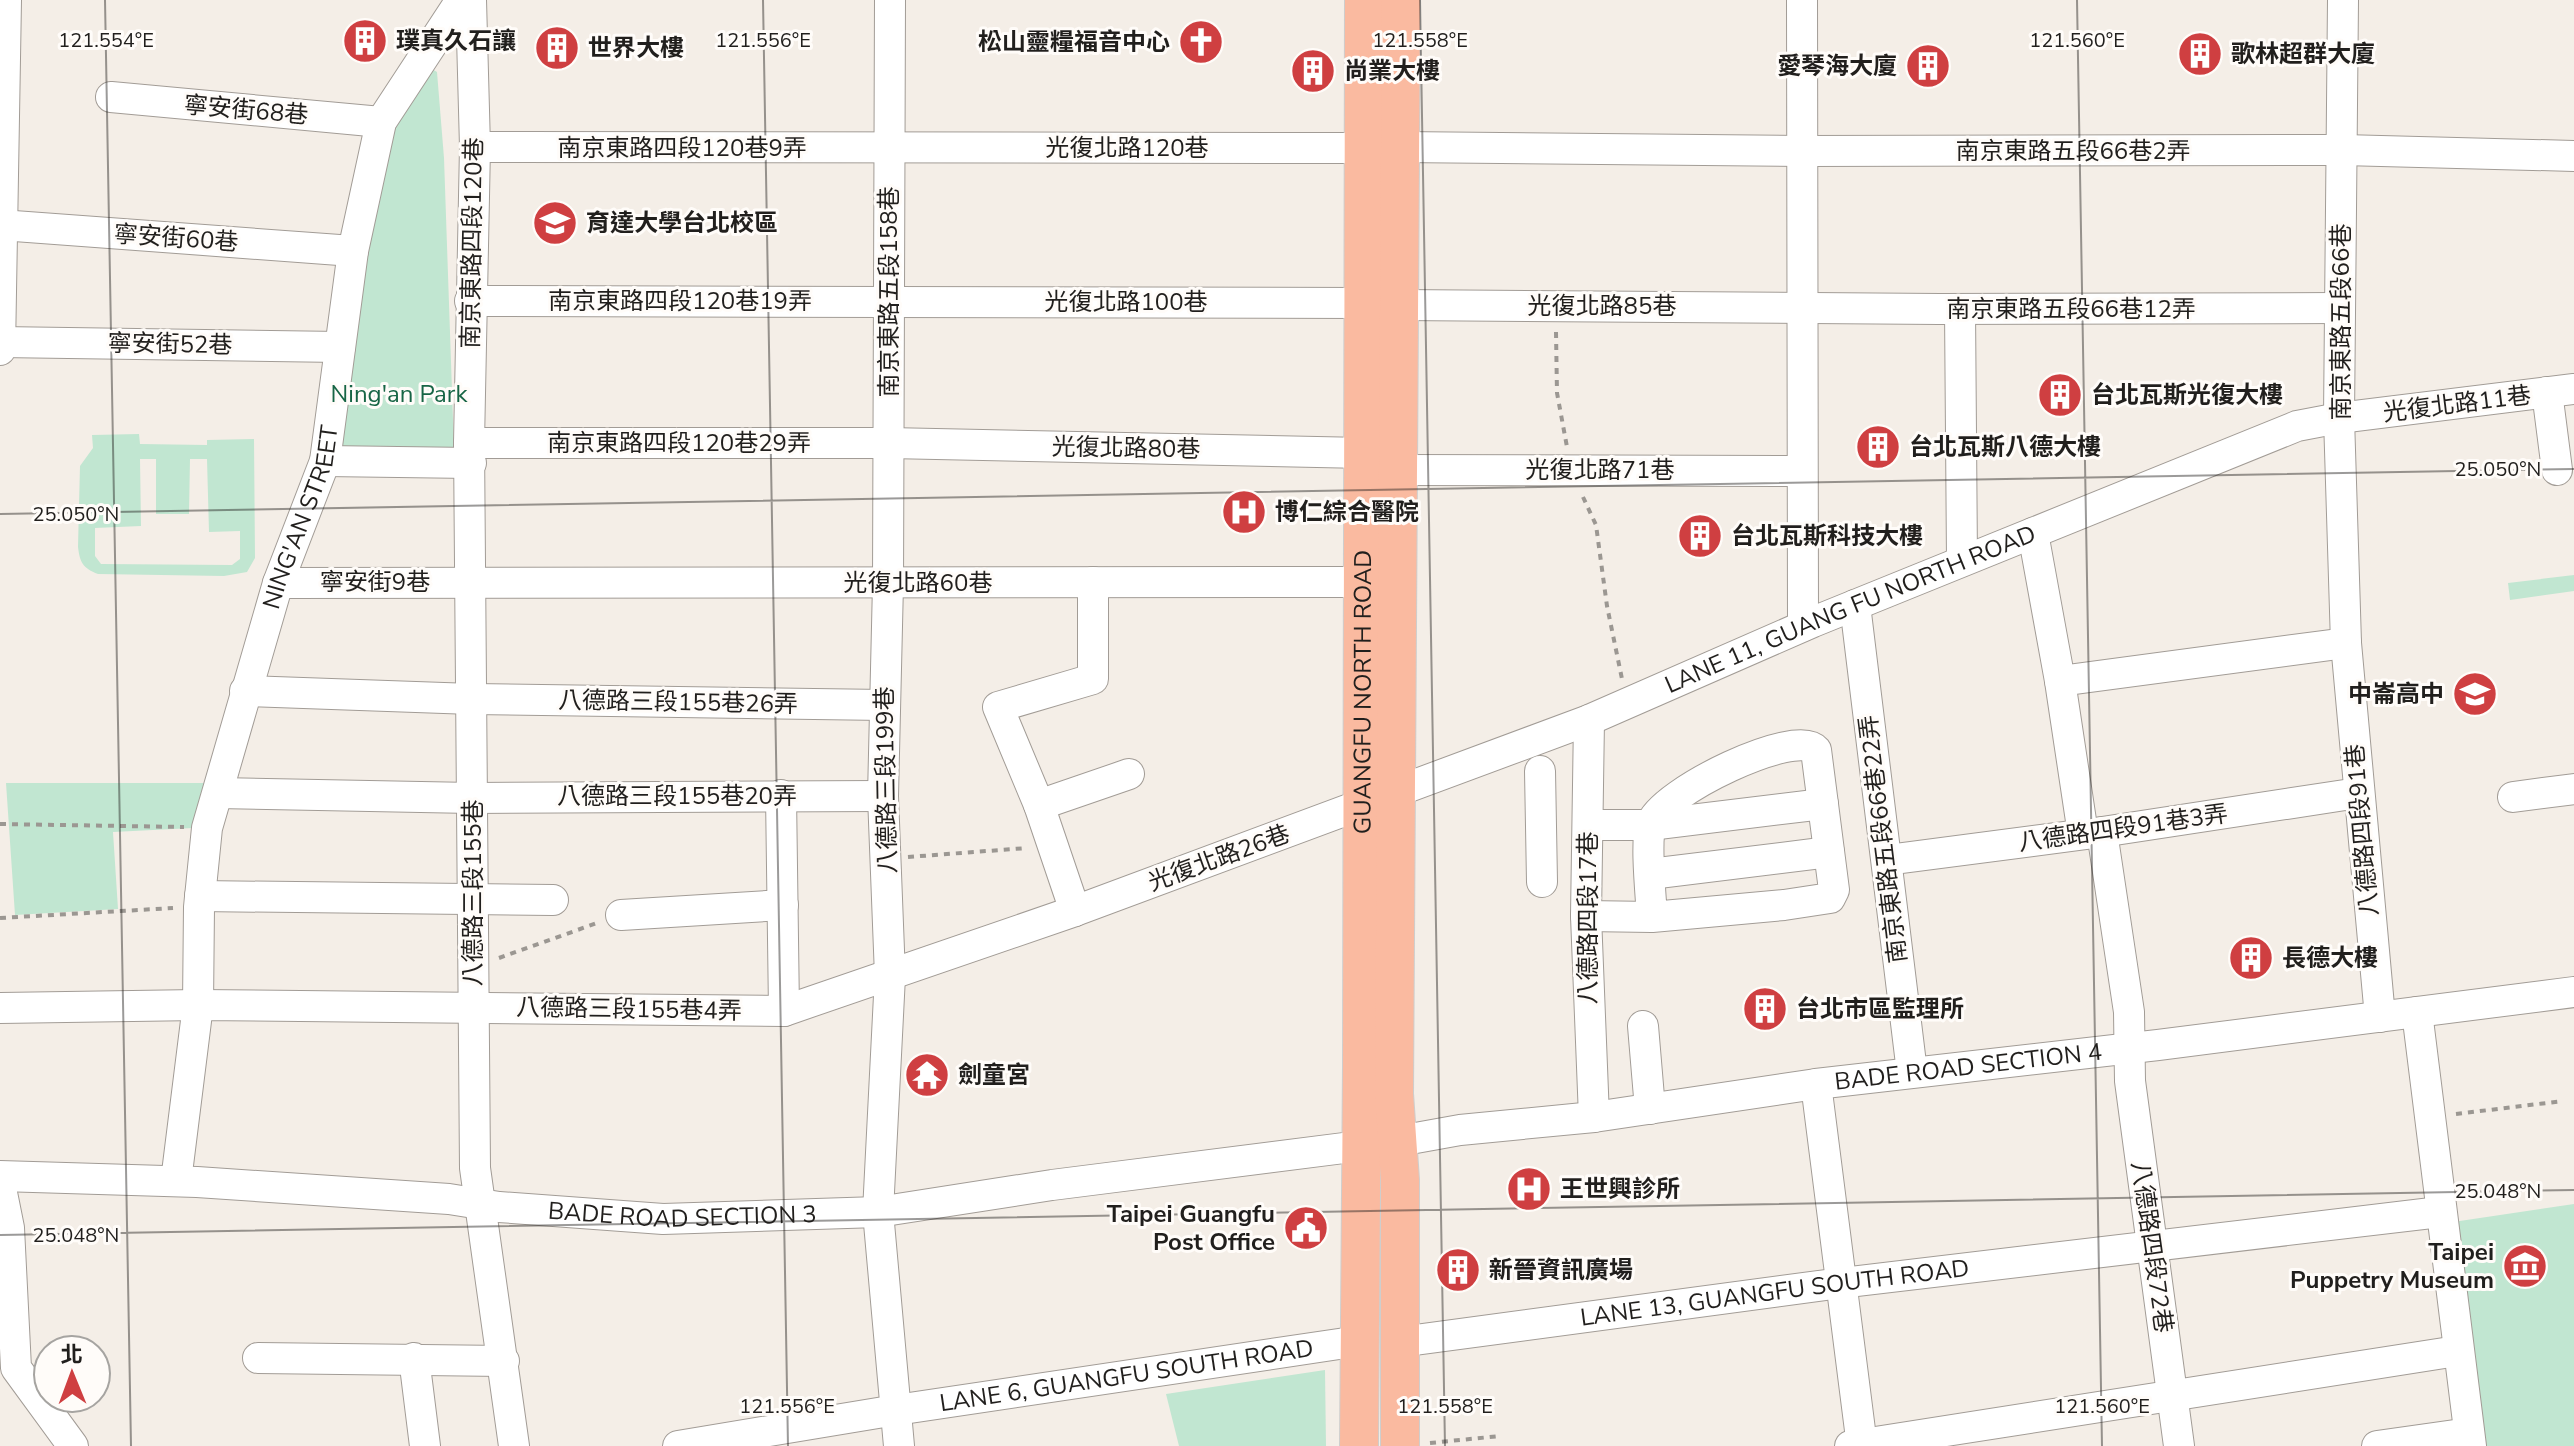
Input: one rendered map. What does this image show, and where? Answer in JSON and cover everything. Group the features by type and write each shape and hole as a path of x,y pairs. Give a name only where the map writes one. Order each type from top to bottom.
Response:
{"main road":[{"name":"GUANGFU NORTH ROAD","path":"1359,1446 1361,1145 1398,470 1382,304 1382,148 1364,0"},
{"name":"GUANGFU NORTH ROAD","path":"1382,148 1401,0"},
{"name":"GUANGFU NORTH ROAD","path":"1382,304 1364,453 1364,582 1380,797 1394,1094 1399,1141 1400,1342 1410,1445"}],"street":[{"path":"0,350 6,0"},
{"name":"NING'AN STREET","path":"176,1181 198,1005 200,901 207,828 278,583 325,461 353,251 381,122 461,0"},
{"name":"南京東路四段120巷","path":"471,0 475,147 470,301 472,581"},
{"name":"南京東路五段158巷","path":"888,584 890,0"},
{"path":"1802,0 1803,626"},
{"name":"南京東路五段66巷","path":"2343,0 2339,418 2346,643"},
{"name":"寧安街68巷","path":"111,97 381,122"},
{"name":"南京東路四段120巷9弄","path":"475,147 890,148"},
{"name":"光復北路120巷","path":"890,148 1804,151"},
{"name":"南京東路五段66巷2弄","path":"1804,151 2343,150 2574,156"},
{"name":"寧安街60巷","path":"0,225 353,251"},
{"name":"南京東路四段120巷19弄","path":"470,301 889,301"},
{"name":"光復北路100巷","path":"889,301 1382,304"},
{"name":"光復北路85巷","path":"1382,304 1803,306"},
{"name":"南京東路五段66巷12弄","path":"1803,306 1960,309 2339,308"},
{"path":"1960,309 1962,561"},
{"name":"寧安街52巷","path":"0,342 340,347"},
{"path":"2557,470 2560,390"},
{"name":"光復北路11巷","path":"2339,418 2560,390"},
{"name":"LANE 11, GUANG FU NORTH ROAD","path":"1380,797 1589,720 1803,626 2297,426 2339,418"},
{"name":"南京東路四段120巷29弄","path":"325,461 470,453 889,443"},
{"name":"光復北路80巷","path":"889,443 1364,453"},
{"name":"光復北路71巷","path":"1398,470 1801,471"},
{"path":"2033,533 2092,833"},
{"name":"光復北路60巷","path":"472,581 888,584 1364,582"},
{"name":"寧安街9巷","path":"278,583 472,581"},
{"name":"八德路三段155巷","path":"472,581 475,1168 514,1446"},
{"path":"1075,911 1039,805 998,707 1093,679 1093,582"},
{"name":"八德路三段199巷","path":"888,584 883,796 890,976 878,1212 899,1446"},
{"name":"南京東路五段66巷22弄","path":"1855,605 1912,1072"},
{"path":"2060,681 2346,643"},
{"name":"八德路四段91巷","path":"2346,643 2380,1017"},
{"name":"八德路三段155巷26弄","path":"245,691 472,699 884,705"},
{"name":"八德路四段17巷","path":"1589,720 1586,916 1594,1117"},
{"path":"1586,916 1652,917 1830,898 1834,890 1816,750 1812,746 1804,743 1785,746 1713,774 1661,807 1650,825 1652,917"},
{"path":"1540,771 1542,882"},
{"path":"1039,805 1129,774"},
{"path":"2513,797 2574,789"},
{"name":"八德路三段155巷20弄","path":"218,793 472,798 883,796"},
{"name":"八德路四段91巷3弄","path":"1887,860 2358,793"},
{"path":"781,795 784,1011"},
{"name":"光復北路26巷","path":"890,976 1075,911 1380,797"},
{"path":"1541,815 1650,825 1823,804"},
{"name":"八德路四段72巷","path":"2092,833 2129,1012 2131,1091 2179,1446"},
{"path":"1650,874 1829,852"},
{"path":"200,901 553,900"},
{"path":"621,915 783,905"},
{"name":"八德路三段155巷4弄","path":"0,1008 198,1005 784,1011 890,976"},
{"name":"BADE ROAD SECTION 4","path":"1361,1145 1460,1130 1594,1117 1816,1084 2129,1049 2574,992"},
{"path":"2377,1446 2470,1439 2417,1012"},
{"path":"1643,1026 1650,1109"},
{"path":"1816,1084 1858,1445 2457,1351"},
{"name":"BADE ROAD SECTION 3","path":"0,1176 176,1181 449,1199 663,1219 878,1212 1052,1185 1361,1145"},
{"path":"0,1183 9,1228 16,1368 73,1446"},
{"name":"LANE 13, GUANGFU SOUTH ROAD","path":"1400,1342 1841,1283 2440,1212"},
{"name":"LANE 6, GUANGFU SOUTH ROAD","path":"678,1446 1359,1341"},
{"path":"258,1358 504,1361"},
{"path":"414,1358 425,1446"}],"path":[{"path":"1556,306 1557,393 1571,470 1596,525 1607,606 1627,704"},
{"path":"0,824 207,828"},
{"path":"886,859 1031,847 1051,841"},
{"path":"0,918 200,901"},
{"path":"473,967 621,915"},
{"path":"2430,1117 2563,1101"},
{"path":"1410,1445 1500,1436"}],"green space":[{"name":"Ning'an Park","path":"430,68 437,72 444,158 454,449 337,451 354,327 393,130"},
{"path":"139,434 140,444 207,445 207,440 254,439 255,558 247,572 224,576 98,574 86,567 81,561 78,547 80,466 93,448 92,435","holes":["140,459 156,459 156,514 189,514 190,459 207,459 209,532 240,531 240,559 232,565 101,564 95,556 95,528 141,526"]},
{"path":"2574,575 2574,591 2510,600 2508,583"},
{"path":"6,783 206,783 193,828 113,832 118,909 15,915"},
{"path":"2574,1204 2574,1446 2483,1446 2453,1222"},
{"path":"1325,1370 1326,1446 1179,1446 1166,1394"}],"place":[{"name":"璞真久石讓","path":"365,41"},
{"name":"松山靈糧福音中心","path":"1201,42"},
{"name":"世界大樓","path":"557,48"},
{"name":"歌林超群大廈","path":"2200,54"},
{"name":"愛琴海大廈","path":"1928,66"},
{"name":"尚業大樓","path":"1313,71"},
{"name":"育達大學台北校區","path":"555,223"},
{"name":"台北瓦斯光復大樓","path":"2060,395"},
{"name":"台北瓦斯八德大樓","path":"1878,447"},
{"name":"博仁綜合醫院","path":"1244,512"},
{"name":"台北瓦斯科技大樓","path":"1700,536"},
{"name":"中崙高中","path":"2475,694"},
{"name":"長德大樓","path":"2251,958"},
{"name":"台北市區監理所","path":"1765,1009"},
{"name":"劍童宮","path":"927,1075"},
{"name":"王世興診所","path":"1529,1189"},
{"name":"Taipei Guangfu Post Office","path":"1306,1228"},
{"name":"Taipei Puppetry Museum","path":"2525,1266"},
{"name":"新晉資訊廣場","path":"1458,1270"}]}
